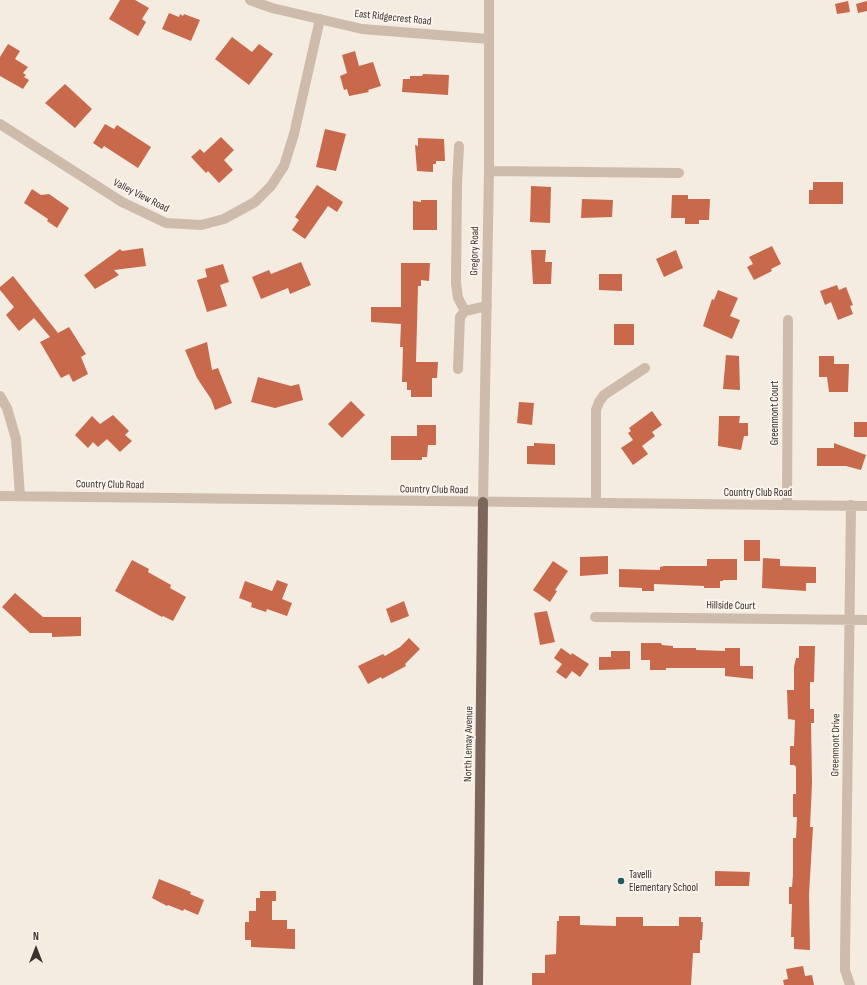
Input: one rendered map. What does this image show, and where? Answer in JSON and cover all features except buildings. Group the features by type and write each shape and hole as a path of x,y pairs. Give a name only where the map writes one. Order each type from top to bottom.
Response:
{"main road":[{"name":"North Lemay Avenue","path":"478,985 483,502"}],"street":[{"name":"East Ridgecrest Road","path":"250,0 272,8 362,29 488,40"},
{"name":"Gregory Road","path":"483,502 489,171 489,0"},
{"name":"Valley View Road","path":"0,124 122,202 166,223 201,225 224,219 255,202 271,186 284,166 294,134 320,19"},
{"path":"460,146 457,184 456,283 458,298 464,311"},
{"path":"489,171 679,173"},
{"path":"458,368 460,317 464,311 486,306"},
{"name":"Greenmont Court","path":"787,505 788,320"},
{"path":"596,503 596,410 604,395 645,368"},
{"path":"0,396 7,408 16,439 20,496"},
{"name":"Country Club Road","path":"0,496 867,506"},
{"name":"Greenmont Drive","path":"850,985 845,970 845,957 851,506"},
{"name":"Hillside Court","path":"595,617 867,620"}],"place":[{"name":"Tavelli Elementary School","path":"621,881"}]}
